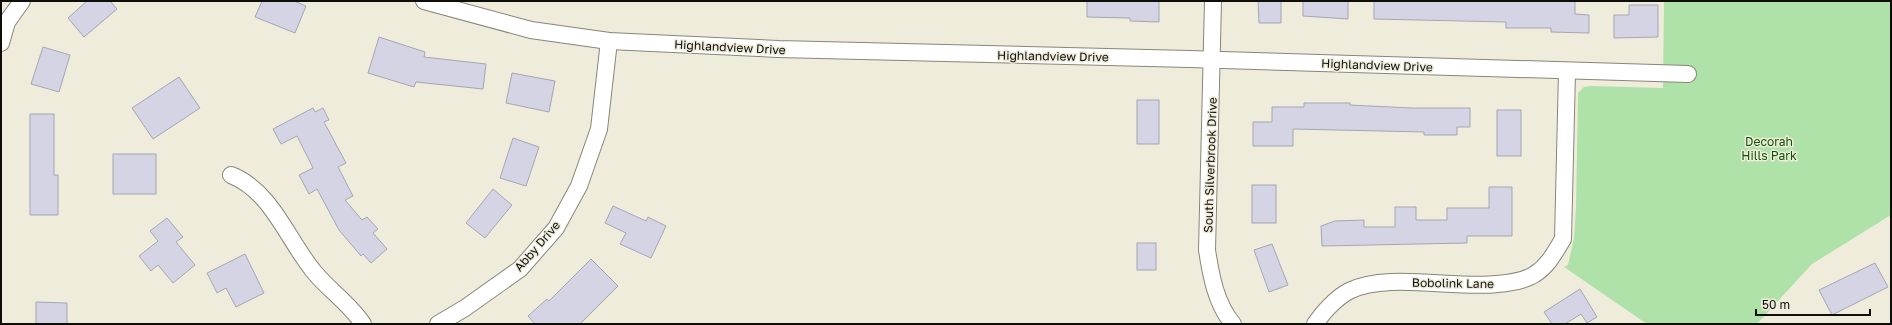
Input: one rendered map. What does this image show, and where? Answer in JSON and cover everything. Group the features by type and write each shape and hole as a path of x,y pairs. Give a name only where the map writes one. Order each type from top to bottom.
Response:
{"street":[{"path":"1,43 7,22 22,1"},
{"name":"Highlandview Drive","path":"424,1 531,30 609,41 778,49 1688,74"},
{"name":"South Silverbrook Drive","path":"1213,1 1208,250 1210,270 1217,296 1233,324"},
{"name":"Abby Drive","path":"438,324 465,308 520,269 556,228 579,186 599,128 609,41"},
{"name":"Bobolink Lane","path":"1314,324 1324,311 1350,291 1356,289 1376,284 1405,282 1483,286 1511,283 1534,275 1551,259 1563,239 1567,71"},
{"path":"231,175 239,178 268,203 315,273 356,313 363,324"}],"green space":[{"name":"Decorah Hills Park","path":"1664,1 1891,1 1891,215 1812,264 1757,324 1647,324 1564,267 1568,265 1574,238 1578,93 1584,87 1592,86 1663,88"}],"building":[{"path":"87,1 110,1 117,9 84,37 68,18"},
{"path":"262,1 294,1 306,6 295,33 255,17"},
{"path":"1087,1 1159,1 1159,22 1130,21 1130,18 1087,17"},
{"path":"1258,1 1281,1 1281,23 1259,23"},
{"path":"1303,1 1348,1 1348,19 1303,16"},
{"path":"1374,1 1575,1 1575,14 1589,15 1589,33 1551,32 1551,28 1506,28 1506,22 1374,19"},
{"path":"1629,5 1658,5 1658,37 1614,38 1614,15 1629,15"},
{"path":"379,37 425,52 424,57 486,64 483,89 416,82 414,87 368,73"},
{"path":"43,47 70,55 59,92 31,84"},
{"path":"512,73 555,81 549,112 506,103"},
{"path":"179,77 200,108 153,139 132,108"},
{"path":"1137,100 1159,100 1159,144 1137,144"},
{"path":"1304,103 1350,103 1350,105 1412,108 1470,108 1470,127 1457,127 1457,135 1424,135 1424,132 1293,129 1293,146 1253,146 1253,122 1272,122 1272,107 1304,107"},
{"path":"313,108 315,112 323,108 329,120 324,122 346,163 338,167 353,196 345,200 362,220 367,217 378,229 373,233 387,249 371,263 363,254 361,256 339,230 317,189 309,194 299,175 313,168 297,136 281,144 273,129"},
{"path":"1497,110 1521,110 1521,156 1497,156"},
{"path":"30,114 54,114 54,175 58,175 58,215 30,215"},
{"path":"513,138 539,147 526,186 500,178"},
{"path":"113,154 156,154 156,194 113,194"},
{"path":"1252,185 1276,185 1276,223 1252,223"},
{"path":"1489,187 1512,187 1512,236 1467,236 1467,243 1322,246 1321,226 1335,221 1364,220 1364,227 1395,227 1395,207 1416,207 1416,220 1447,220 1447,208 1489,208"},
{"path":"493,189 512,205 485,238 466,223"},
{"path":"613,206 646,221 648,217 666,226 651,258 620,244 626,233 605,223"},
{"path":"167,218 183,237 176,242 195,265 173,283 158,265 151,271 139,256 158,241 150,231"},
{"path":"1137,243 1156,243 1156,270 1137,270"},
{"path":"1272,244 1288,285 1269,292 1254,250"},
{"path":"245,254 264,293 236,307 226,288 217,293 207,273"},
{"path":"591,259 618,286 580,324 535,324 528,316 547,299 549,301"},
{"path":"1875,263 1888,287 1832,315 1819,290"},
{"path":"1580,289 1597,317 1587,323 1581,314 1565,324 1552,324 1544,312"},
{"path":"36,302 67,303 67,324 36,324"}]}
